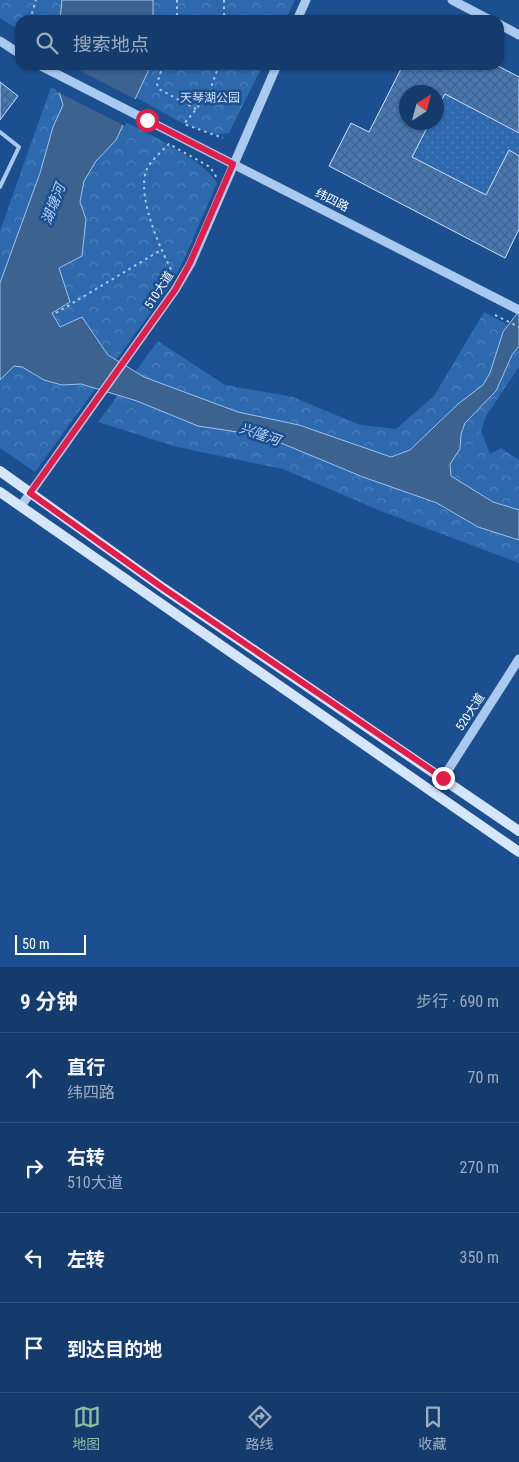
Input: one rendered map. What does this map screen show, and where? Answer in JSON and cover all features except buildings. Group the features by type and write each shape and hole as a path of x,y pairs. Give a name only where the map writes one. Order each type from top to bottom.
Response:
{"main road":[{"path":"0,471 163,588 519,831"},
{"path":"0,492 519,852"}],"street":[{"path":"299,15 306,0"},
{"path":"452,0 480,15"},
{"path":"504,27 519,35"},
{"path":"0,41 15,51"},
{"name":"纬四路","path":"48,70 519,310"},
{"name":"510大道","path":"21,506 105,391 175,290 190,263 275,70"},
{"name":"520大道","path":"443,778 519,659"}],"lane":[{"path":"0,132 20,147 0,187"}],"path":[{"path":"32,15 36,0"},
{"path":"177,0 177,15"},
{"path":"224,0 224,15"},
{"path":"161,70 157,84 159,90 196,109"},
{"path":"217,70 209,93 184,124 223,138"},
{"path":"174,277 160,250 144,194 146,172 155,158 168,144 210,167 217,178"},
{"path":"56,313 160,250"},
{"path":"495,315 519,327"}],"green space":[{"path":"0,0 295,0 288,15 15,15 15,28 0,18"},
{"name":"天琴湖公园","path":"86,70 260,70 229,133 217,135 184,124"},
{"path":"51,87 167,143 207,171 217,183 183,262 169,287 35,472 0,448 0,231"},
{"path":"445,94 519,133 519,156 510,151 486,195 412,157 426,130 444,130"},
{"path":"484,312 519,331 519,367 486,416 481,431 490,454 501,448 519,460 519,563 378,510 283,469 177,447 98,422 158,341 225,385 293,397 360,425 396,429 434,396"}],"water":[{"path":"62,0 153,0 153,15 60,15"},
{"path":"64,70 149,70 116,140 96,161 84,181 80,202 86,219 82,256 59,268 70,302 52,313 60,327 82,317 108,355 144,377 238,412 299,425 391,457 410,450 458,404 483,385 490,373 503,332 519,311 519,346 512,355 496,391 465,423 461,434 460,449 450,464 451,476 493,502 519,510 519,540 478,527 437,503 363,477 264,436 198,426 137,401 81,384 62,385 44,380 22,367 14,366 0,380 0,283 40,173 53,127 63,105 58,88"}],"pier":[{"path":"62,70 79,70 137,100 125,126 56,91"}],"route":[{"path":"147,120 233,164 190,263 175,290 105,391 30,493 163,588 443,778"}],"water label":[{"name":"湖塘河","path":"53,204"},
{"name":"兴隆河","path":"260,434"}]}
